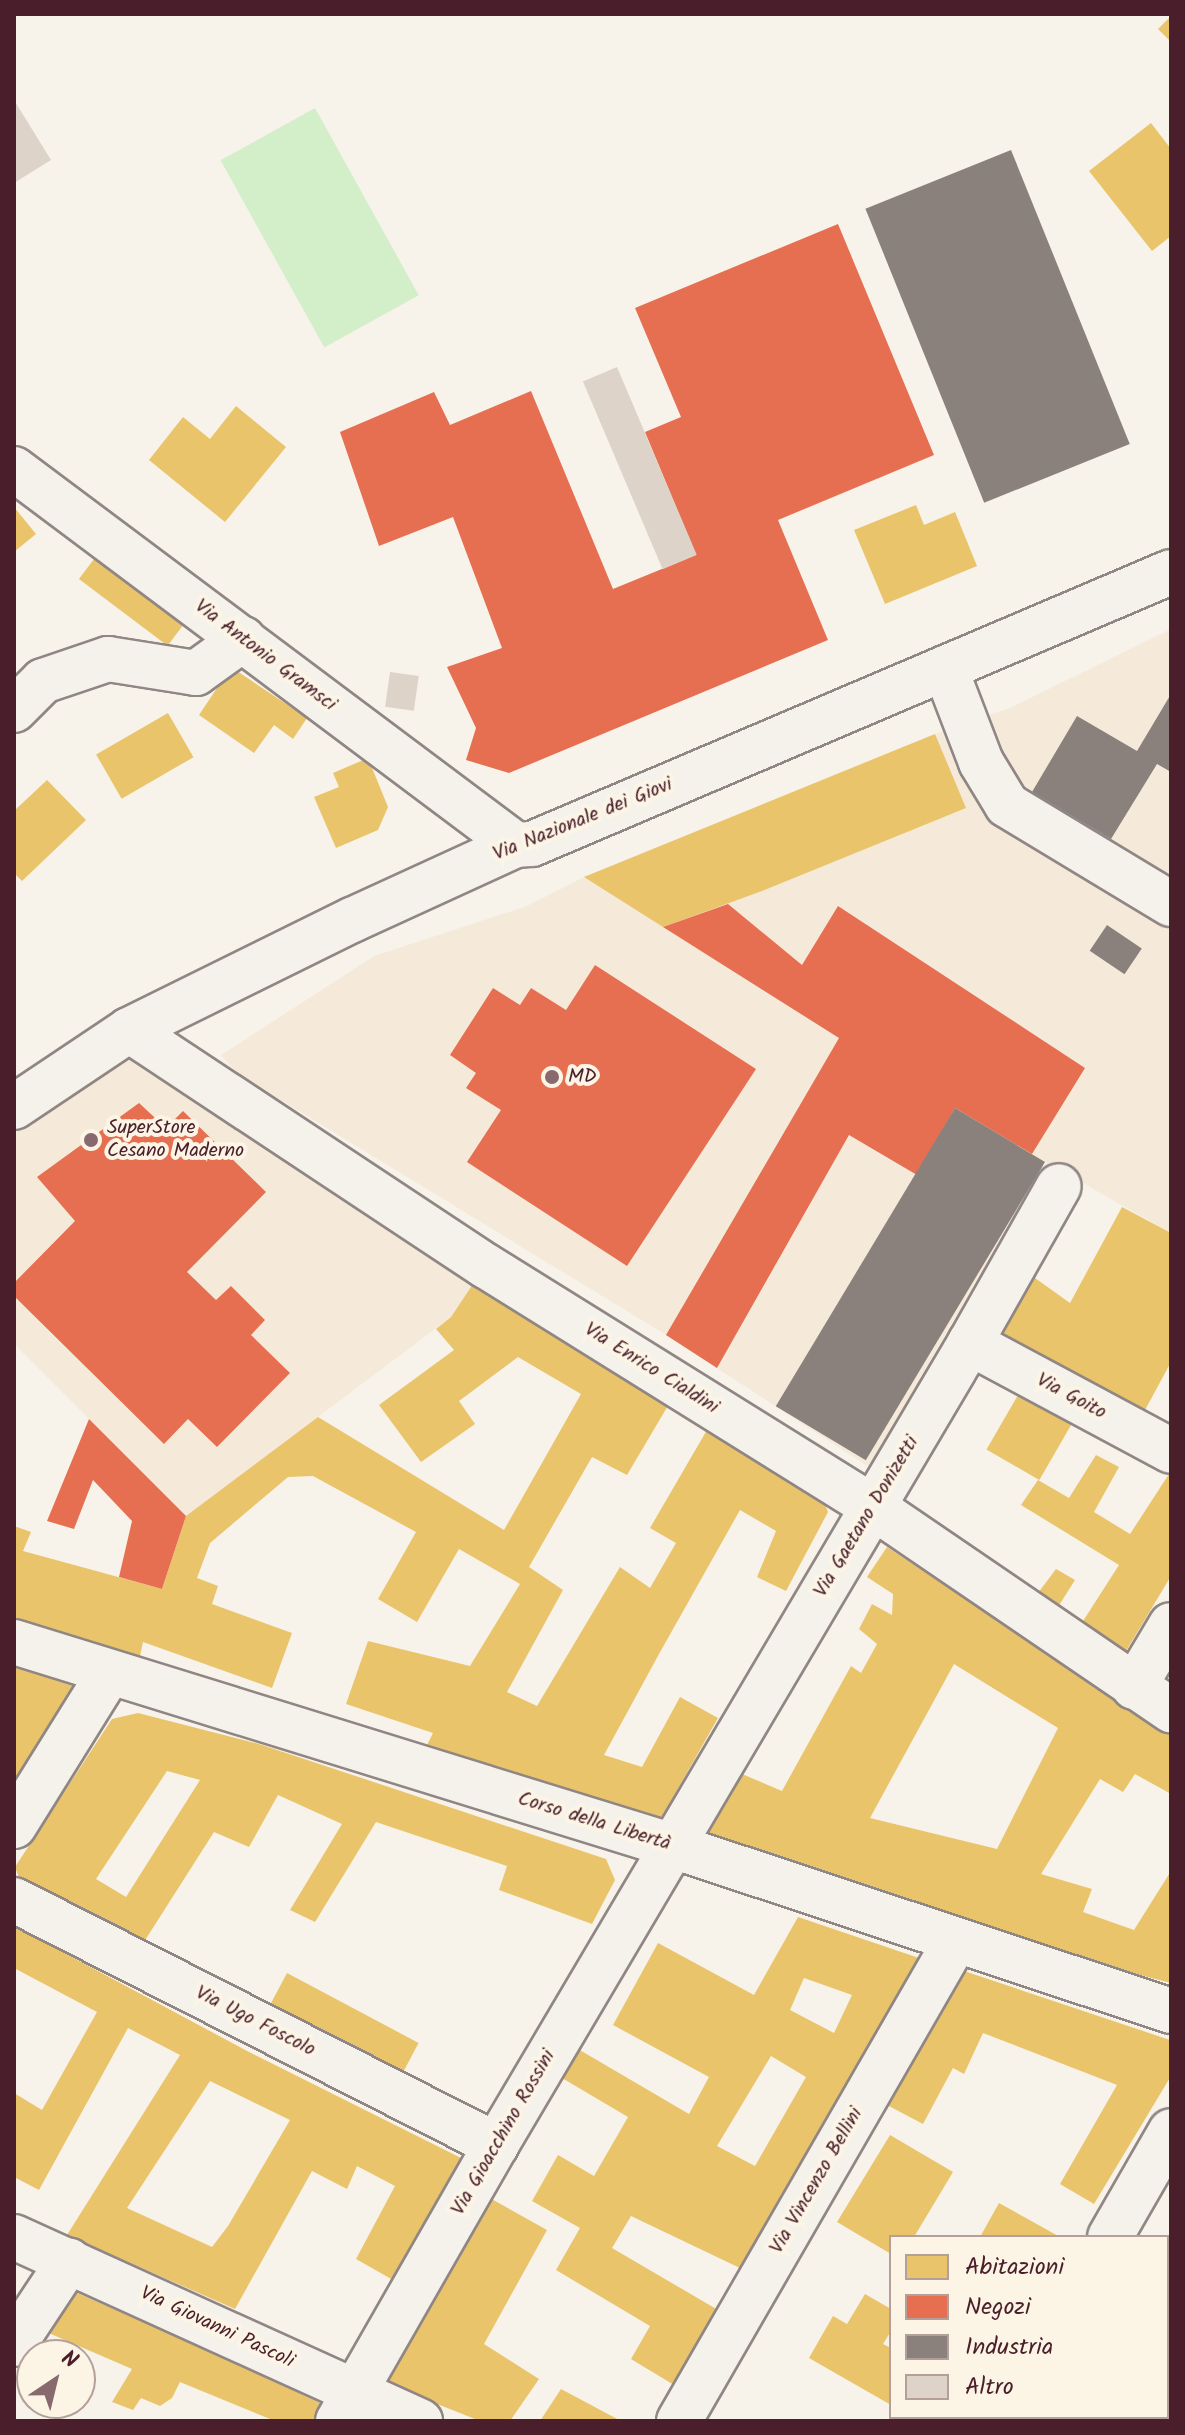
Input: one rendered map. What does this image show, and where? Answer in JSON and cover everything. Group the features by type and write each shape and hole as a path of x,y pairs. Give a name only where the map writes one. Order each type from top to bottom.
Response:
{"street":[{"name":"Via Antonio Gramsci","path":"14,469 516,845"},
{"name":"Via Nazionale dei Giovi","path":"14,1107 129,1030 516,845 532,844 1171,572"},
{"path":"14,710 43,681 108,659 196,673 243,639"},
{"path":"945,668 981,762 1007,805 1171,904"},
{"name":"Via Enrico Cialdini","path":"129,1030 486,1266 873,1507 1171,1710"},
{"name":"Via Gaetano Donizetti","path":"673,1846 970,1343 1059,1186"},
{"name":"Via Goito","path":"970,1343 1171,1451"},
{"path":"1134,1687 1171,1625"},
{"name":"Corso della Libertà","path":"14,1642 673,1846 955,1942 1171,2011"},
{"path":"14,1826 110,1672"},
{"name":"Via Gioacchino Rossini","path":"347,2406 496,2145 673,1846"},
{"name":"Via Ugo Foscolo","path":"14,1900 496,2145"},
{"name":"Via Vincenzo Bellini","path":"679,2421 955,1942"},
{"path":"1111,2235 1171,2131"},
{"name":"Via Giovanni Pascoli","path":"14,2237 69,2261 347,2406 420,2421"},
{"path":"14,2344 69,2261"}],"shaded area":[{"path":"1171,629 1171,1233 1045,1162 869,1467 666,1335 238,1074 221,1055 374,956 527,906 584,877 935,734 1012,707"},
{"path":"129,1030 486,1266 451,1317 186,1516 14,1344 14,1107"}],"green space":[{"path":"315,108 419,295 324,348 221,160"}],"building: Abitazioni":[{"path":"1171,16 1171,42 1158,29"},
{"path":"1151,123 1171,149 1171,236 1152,251 1089,171"},
{"path":"236,406 286,447 225,522 149,460 183,417 210,439"},
{"path":"916,505 924,525 955,512 977,566 885,604 854,530"},
{"path":"14,507 36,534 14,552"},
{"path":"97,555 186,622 168,646 79,579"},
{"path":"231,667 307,718 293,739 274,725 254,753 199,715"},
{"path":"168,713 194,757 122,799 96,754"},
{"path":"935,734 966,808 762,891 663,927 584,877"},
{"path":"368,758 388,807 378,830 336,848 314,797 339,787 333,773"},
{"path":"47,780 86,820 22,881 14,873 14,811"},
{"path":"1122,1207 1171,1233 1171,1362 1145,1410 994,1332 1028,1273 1070,1303"},
{"path":"475,1281 540,1326 669,1404 627,1475 592,1457 529,1567 563,1590 507,1692 537,1706 620,1567 650,1588 676,1543 650,1528 707,1430 821,1495 828,1512 786,1591 757,1577 776,1531 740,1510 659,1654 604,1755 642,1767 680,1697 718,1718 659,1822 424,1751 433,1733 346,1704 368,1641 470,1666 520,1584 459,1549 417,1622 378,1599 416,1532 313,1476 288,1477 210,1543 197,1578 218,1586 212,1604 292,1633 272,1688 143,1642 139,1661 14,1621 14,1526 31,1532 23,1551 162,1589 186,1516 318,1417 504,1530 581,1394 518,1357 459,1401 475,1424 421,1462 379,1405 454,1350 436,1329 451,1317"},
{"path":"1022,1388 1075,1418 1039,1480 986,1449"},
{"path":"1096,1455 1119,1467 1094,1512 1130,1534 1171,1471 1171,1576 1120,1661 1076,1632 1119,1565 1021,1505 1038,1480 1069,1498"},
{"path":"887,1547 1171,1734 1171,1794 1135,1774 1123,1792 1100,1779 1041,1874 1092,1889 1083,1912 1134,1930 1171,1871 1171,1983 1109,1967 693,1835 735,1771 782,1791 851,1666 861,1673 877,1644 859,1629 872,1604 892,1615 893,1594 867,1577","holes":["954,1664 1058,1728 997,1849 870,1818"]},
{"path":"1056,1569 1075,1580 1053,1615 1032,1601"},
{"path":"14,1665 79,1686 14,1784"},
{"path":"138,1713 259,1744 606,1859 615,1880 592,1924 499,1890 507,1866 376,1822 315,1922 290,1910 342,1824 278,1795 249,1847 214,1832 142,1945 22,1885 15,1867 112,1719","holes":["167,1771 200,1780 126,1897 96,1879"]},
{"path":"798,1917 919,1958 844,2099 742,2269 631,2216 612,2248 718,2310 674,2385 631,2359 650,2326 556,2270 580,2228 532,2201 558,2155 594,2176 628,2117 562,2078 578,2049 689,2114 709,2077 613,2025 658,1943 754,1995","holes":["804,1978 852,1995 834,2033 790,2010","771,2056 806,2077 755,2166 717,2146"]},
{"path":"14,1926 249,2052 461,2158 393,2280 356,2259 395,2186 357,2166 347,2189 312,2171 235,2309 67,2235 180,2055 128,2028 39,2190 14,2177 14,2093 42,2110 97,2012 14,1968","holes":["210,2081 290,2120 228,2226 212,2247 127,2208"]},
{"path":"964,1971 1170,2040 1171,2076 1094,2204 1060,2184 1117,2085 983,2033 964,2074 953,2068 923,2124 887,2105"},
{"path":"287,1973 419,2043 400,2077 269,2007"},
{"path":"890,2135 953,2172 915,2235 889,2235 889,2253 837,2222"},
{"path":"488,2197 547,2230 484,2344 539,2379 510,2421 480,2421 377,2380"},
{"path":"999,2203 1056,2235 981,2235"},
{"path":"75,2292 324,2405 313,2421 275,2421 180,2382 172,2398 160,2406 141,2398 133,2410 112,2402 132,2369 96,2353 96,2339 63,2339 44,2331"},
{"path":"865,2294 889,2308 889,2334 883,2344 889,2347 889,2404 809,2358 833,2316 847,2324"},
{"path":"561,2389 621,2421 540,2421"},
{"path":"916,2419 968,2419 967,2421"}],"building: Negozi":[{"path":"838,224 934,455 778,520 828,640 509,773 466,760 476,728 447,667 502,648 453,517 379,546 340,432 434,392 450,425 531,391 613,589 696,555 645,432 681,417 635,308"},
{"path":"728,904 802,965 838,906 1085,1068 1032,1154 955,1108 917,1175 849,1135 717,1368 666,1335 839,1038 663,927"},
{"path":"595,965 756,1069 627,1266 467,1162 501,1110 466,1088 476,1073 450,1055 493,988 520,1005 531,988 566,1010"},
{"path":"139,1103 166,1128 183,1111 266,1192 187,1272 216,1300 231,1286 265,1320 251,1335 290,1373 217,1447 188,1419 164,1444 14,1296 14,1283 75,1221 37,1177"},
{"path":"89,1419 186,1516 162,1589 119,1577 132,1521 93,1480 74,1529 47,1521"},
{"path":"1171,2299 1171,2421 1102,2421 1169,2419"}],"building: Industria":[{"path":"1011,150 1130,444 984,503 865,209"},
{"path":"1171,694 1171,772 1157,764 1111,839 1032,792 1077,716 1137,751"},
{"path":"1107,925 1142,948 1124,974 1090,951"},
{"path":"955,1108 1045,1162 866,1460 776,1406"}],"building: Altro":[{"path":"14,100 51,160 14,183"},
{"path":"617,367 697,555 663,569 583,381"},
{"path":"390,672 419,676 414,711 385,707"}],"place":[{"name":"MD","path":"552,1077"},
{"name":"SuperStore Cesano Maderno","path":"91,1140"}]}
